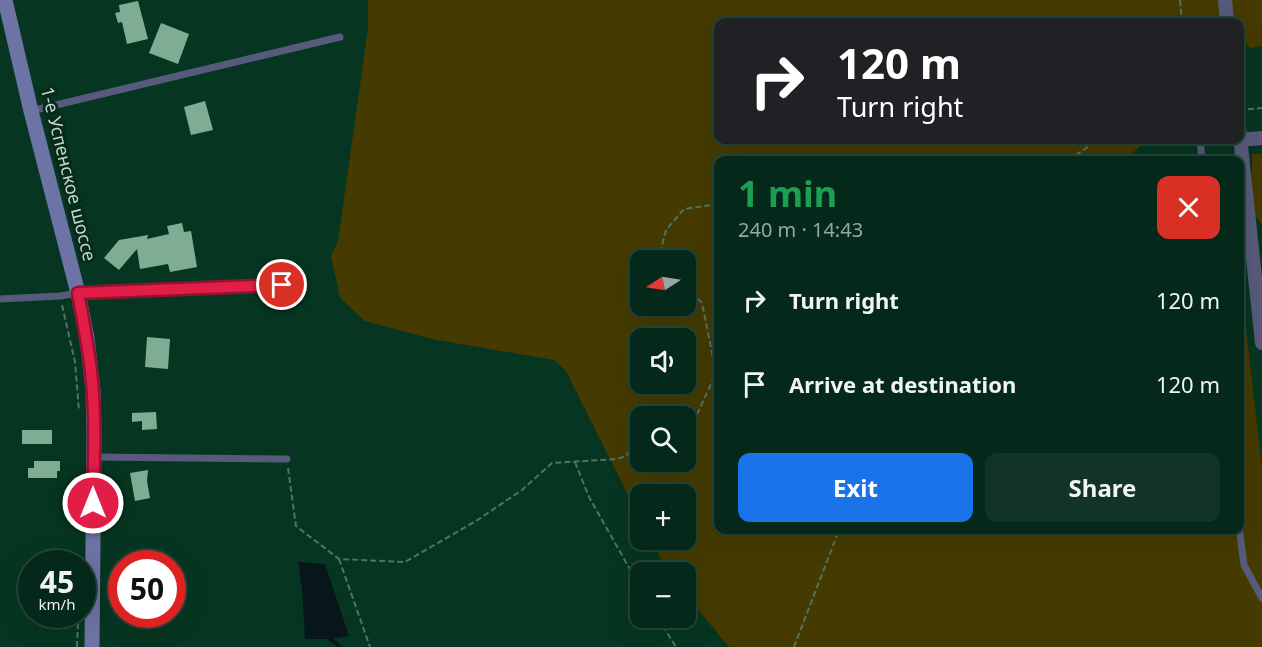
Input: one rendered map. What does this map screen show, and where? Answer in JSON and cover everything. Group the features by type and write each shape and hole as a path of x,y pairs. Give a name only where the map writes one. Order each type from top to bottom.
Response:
{"main road":[{"name":"1-е Успенское шоссе","path":"4,0 78,293 91,371 94,424 92,647"}],"street":[{"path":"1224,0 1226,18"},
{"path":"1244,134 1262,138"},
{"path":"1244,171 1262,343"}],"lane":[{"path":"31,111 340,37"},
{"path":"0,299 78,293 282,285"},
{"path":"94,457 287,459"},
{"path":"1240,534 1244,565 1262,598"}],"path":[{"path":"1180,0 1182,18"},
{"path":"1244,110 1262,108"},
{"path":"1074,156 1092,144"},
{"path":"661,250 666,230 684,209 714,205"},
{"path":"60,296 75,362 80,421"},
{"path":"696,296 702,303 714,363"},
{"path":"696,417 714,377"},
{"path":"339,559 405,562 476,521 522,490 552,463 617,459 626,456 630,450"},
{"path":"287,459 296,526 339,559 370,647"},
{"path":"575,462 589,497 630,569"},
{"path":"794,647 837,534"},
{"path":"78,628 78,647"},
{"path":"664,628 676,647"}],"shaded area":[{"path":"368,0 1221,0 1221,18 714,18 714,144 1143,144 1129,156 714,156 714,534 1244,534 1244,311 1262,468 1262,647 729,647 696,607 696,562 662,562 656,550 696,550 696,484 630,484 630,499 566,371 554,360 432,339 365,321 340,298 331,256 338,241 368,29"},
{"path":"1222,0 1262,0 1262,46 1251,48 1244,42 1244,18 1227,18"},
{"path":"1252,154 1262,154 1262,225 1252,211"},
{"path":"298,562 325,564 349,636 305,639"}],"building":[{"path":"138,1 148,39 127,44 122,22 118,23 115,13 120,12 119,5"},
{"path":"161,23 189,34 178,64 149,53"},
{"path":"205,101 213,130 191,135 184,107"},
{"path":"182,223 184,232 191,231 197,267 170,272 168,264 140,269 137,249 119,270 104,258 119,240 148,235 147,239 169,234 167,226"},
{"path":"147,337 170,339 168,369 145,367"},
{"path":"156,412 157,429 142,430 142,421 132,422 132,413"},
{"path":"22,430 52,430 52,444 22,444"},
{"path":"34,461 60,461 57,478 28,478 28,468 34,468"},
{"path":"148,470 150,498 135,501 130,473"}],"waterway":[{"path":"330,639 339,647"}],"route":[{"path":"93,503 93,390 87,338 78,293 282,285"}]}
